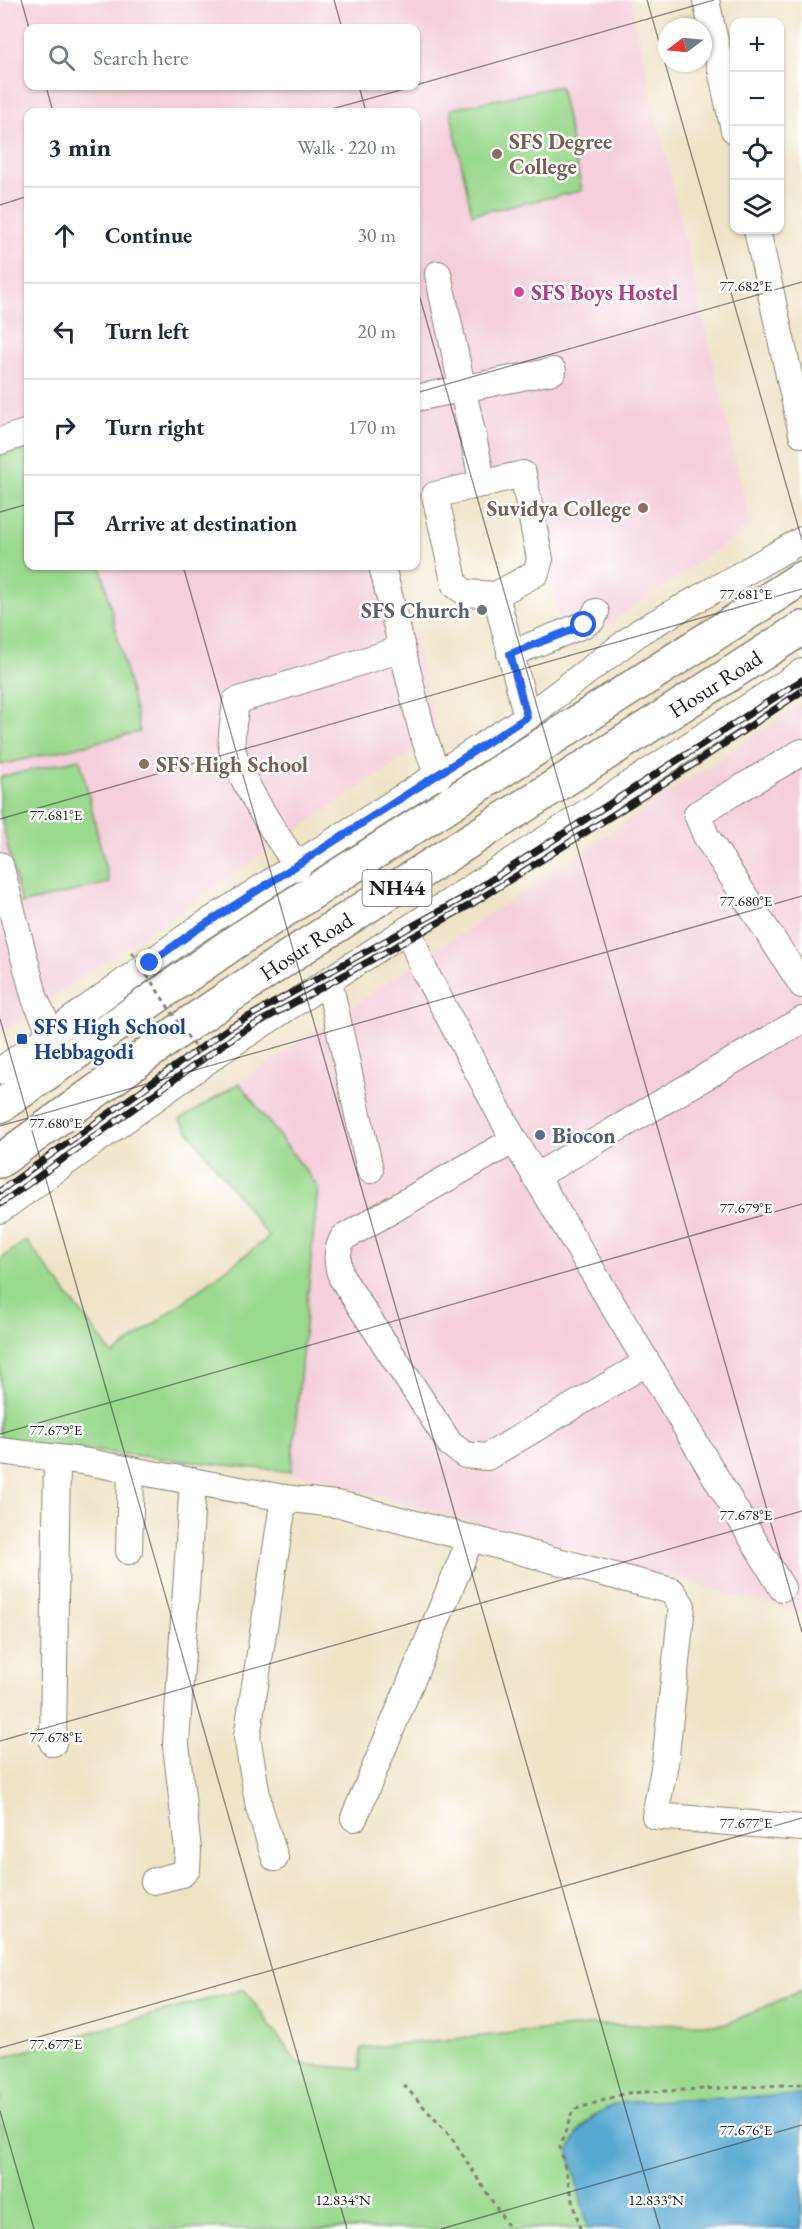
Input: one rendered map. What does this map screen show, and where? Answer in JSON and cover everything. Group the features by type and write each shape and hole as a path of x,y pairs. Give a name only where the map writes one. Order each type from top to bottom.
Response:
{"highway":[{"name":"Hosur Road","path":"0,1106 235,942 802,578"},
{"name":"Hosur Road","path":"0,1161 187,1025 283,961 802,628"}],"street":[{"path":"706,0 734,126"},
{"path":"758,234 802,434"},
{"path":"438,274 483,484"},
{"path":"420,398 553,370"},
{"path":"0,441 24,433"},
{"path":"523,474 540,559 536,573 496,595 465,594 455,585 435,495 523,474"},
{"path":"0,1071 193,932 438,777 527,717 641,631 802,540"},
{"path":"383,570 422,731 438,777"},
{"path":"496,595 527,717"},
{"path":"510,654 584,625 592,620 596,612"},
{"path":"298,867 278,838 240,768 232,746 236,701 402,649"},
{"path":"0,1210 221,1051 802,672"},
{"path":"802,752 697,814 706,836 802,986"},
{"path":"0,865 7,921 35,999 52,1035"},
{"path":"408,929 424,970 514,1140 782,1588"},
{"path":"328,981 370,1170"},
{"path":"535,1177 802,1020"},
{"path":"514,1140 343,1238 339,1246 338,1258 342,1278 450,1444 465,1455 487,1457 646,1363"},
{"path":"0,1451 57,1458 343,1505 672,1591 682,1606 665,1763 655,1816 802,1828"},
{"path":"53,1743 57,1458"},
{"path":"129,1551 131,1470"},
{"path":"154,1881 182,1875 187,1869 188,1850 176,1746 193,1481"},
{"path":"275,1858 259,1807 247,1737 284,1497"},
{"path":"354,1818 471,1538"}],"path":[{"path":"132,952 207,1066"},
{"path":"404,2085 451,2137 510,2229"},
{"path":"580,2229 560,2147 573,2110 627,2093 802,2085"}],"shaded area":[{"name":"Suvidya College","path":"0,0 630,0 751,526 565,654 531,466 420,489 420,108 24,108 24,570 397,570 438,734 0,1033"},
{"name":"Biocon","path":"802,703 802,1614 291,1472 318,1187 239,1083"}],"green space":[{"path":"560,86 582,191 472,214 450,109"},
{"path":"24,450 24,570 102,570 140,732 0,765 0,455"},
{"path":"80,759 109,883 21,904 0,813 0,777"},
{"path":"239,1083 318,1187 291,1472 0,1441 0,1260 26,1240 113,1355 269,1237 180,1120"},
{"path":"244,1989 298,2064 360,2069 361,2048 595,2025 727,2024 802,1990 802,2095 622,2102 592,2116 578,2132 569,2151 588,2229 0,2229 0,2058"}],"water":[{"path":"802,2095 802,2229 588,2229 569,2151 583,2127 596,2114 622,2102"}],"railway":[{"path":"0,1191 230,1027 463,898 802,680"},
{"path":"0,1204 238,1034 470,905 694,764 802,691"}],"place":[{"name":"SFS Degree College","path":"497,154"},
{"name":"SFS Boys Hostel","path":"519,292"},
{"name":"Suvidya College","path":"643,508"},
{"name":"SFS Church","path":"482,610"},
{"name":"SFS High School","path":"144,764"},
{"name":"SFS High School Hebbagodi","path":"22,1039"},
{"name":"Biocon","path":"540,1135"}],"route":[{"path":"150,963 193,932 438,777 527,717 510,654 584,625"}]}
